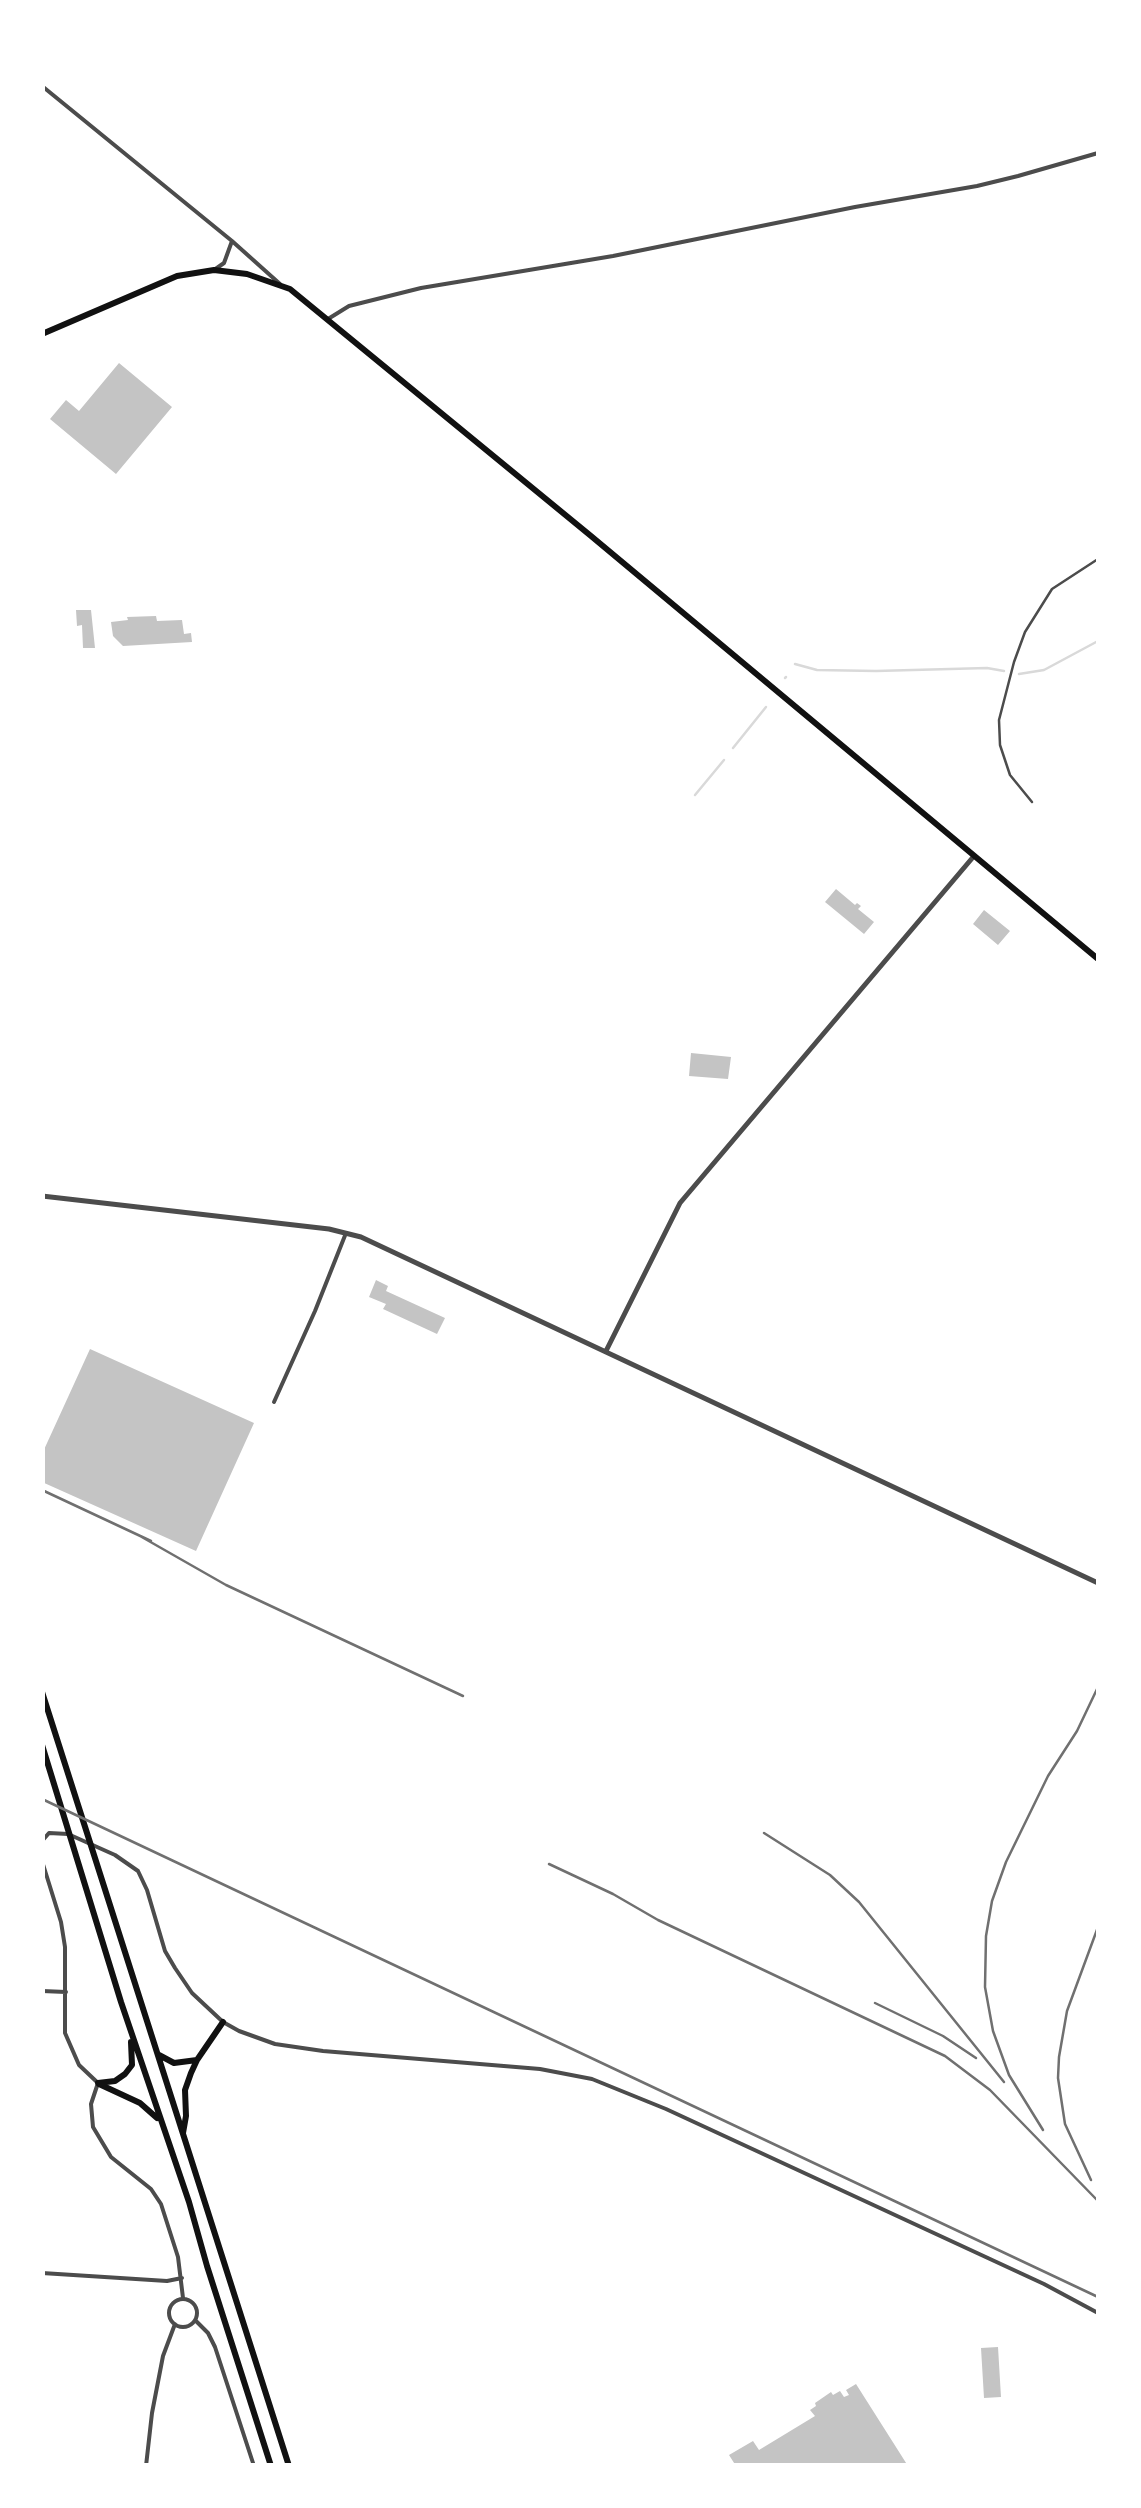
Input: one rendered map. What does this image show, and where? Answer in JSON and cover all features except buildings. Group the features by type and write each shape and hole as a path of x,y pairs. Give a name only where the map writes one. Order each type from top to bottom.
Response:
{"main road":[{"path":"43,332 177,276 214,270 247,274 290,289 1097,955"},
{"path":"42,1692 288,2466"},
{"path":"42,1746 271,2466"},
{"path":"182,2134 186,2090 197,2060 224,2022"},
{"path":"98,2083 115,2080 132,2065 131,2031"},
{"path":"158,2054 174,2062 197,2060"},
{"path":"98,2083 140,2102 160,2121"}],"street":[{"path":"42,86 280,284"},
{"path":"327,319 349,306 421,288 613,256 976,186 1098,153"},
{"path":"214,270 224,262 232,241"},
{"path":"606,1351 680,1203 974,856"},
{"path":"42,1196 346,1233 375,1243 1098,1583"},
{"path":"274,1402 346,1233"},
{"path":"42,1841 49,1833 68,1834 138,1871 172,1964 192,1993 239,2031 275,2044 323,2051 540,2069 592,2080 684,2117 1098,2312"},
{"path":"42,1861 62,1922 65,2034 79,2065 98,2083 91,2104 93,2126 111,2157 151,2189 161,2204 172,2235 183,2298"},
{"path":"42,1991 66,1992"},
{"path":"42,2273 167,2281 182,2278"},
{"path":"183,2298 194,2304 195,2320 183,2327 174,2324 169,2308 183,2298"},
{"path":"195,2320 208,2333 215,2348 254,2466"},
{"path":"146,2466 163,2356 174,2324"}],"lane":[{"path":"1032,802 1010,774 1000,745 999,720 1014,662 1025,632 1052,589 1098,559"}],"waterway":[{"path":"1019,674 1044,670 1098,641"},
{"path":"795,664 817,670 1004,671"},
{"path":"733,748 766,707"},
{"path":"695,795 724,760"}],"railway":[{"path":"42,1490 151,1541"},
{"path":"140,1536 226,1585 463,1696"},
{"path":"1043,2130 1009,2075 993,2031 985,1987 986,1936 992,1901 1006,1862 1098,1687"},
{"path":"42,1799 1098,2297"},
{"path":"764,1833 830,1875 859,1902 1004,2082"},
{"path":"549,1864 945,2056 990,2090 1098,2201"},
{"path":"1091,2180 1065,2124 1058,2078 1067,2011 1098,1927"},
{"path":"875,2003 943,2036 976,2058"}]}
